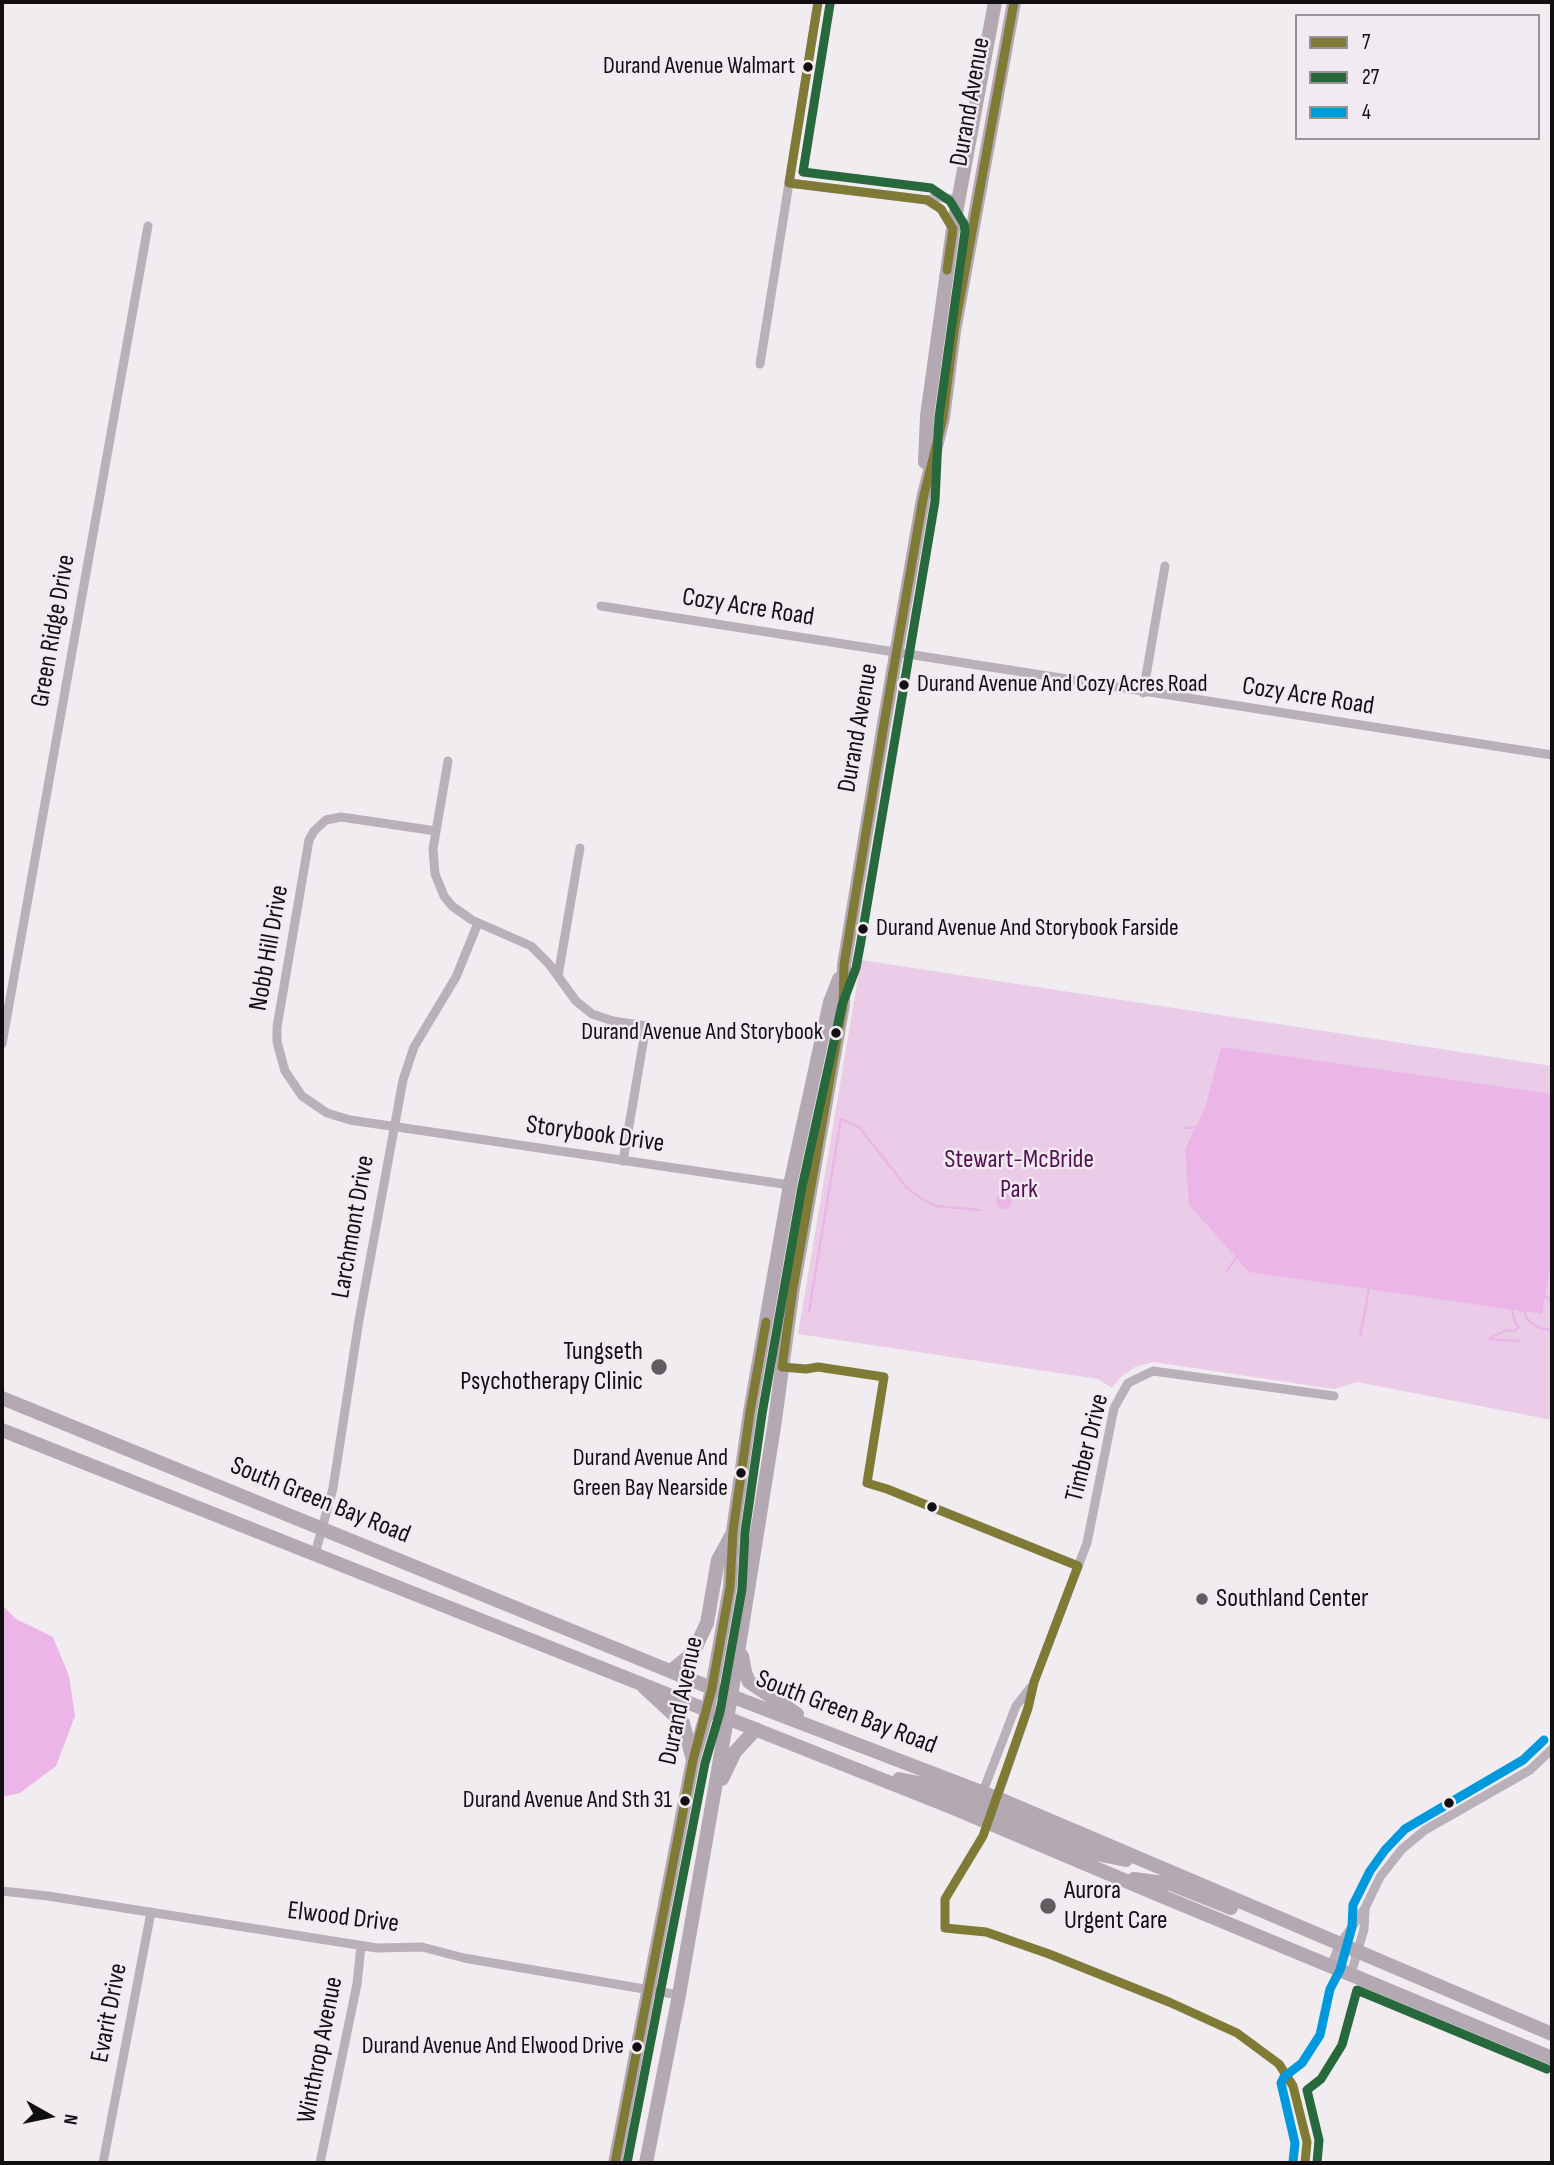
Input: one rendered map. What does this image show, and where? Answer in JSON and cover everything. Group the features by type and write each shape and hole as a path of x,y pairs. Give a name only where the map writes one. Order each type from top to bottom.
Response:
{"main road":[{"name":"Durand Avenue","path":"923,499 927,416 953,229 995,2"},
{"name":"Durand Avenue","path":"646,2163 679,1994 740,1643 793,1288 842,1005 844,965 923,499 943,418 954,331 1014,2"},
{"path":"959,200 965,214 962,240 967,261"},
{"name":"Durand Avenue","path":"615,2163 693,1760 712,1688 730,1587 733,1531 750,1412 790,1185 830,1002 844,965"},
{"path":"762,1343 782,1367"},
{"name":"South Green Bay Road","path":"2,1398 731,1696 828,1733 992,1811 1115,1877 1552,2057"},
{"path":"750,1412 756,1405 765,1404 774,1427"},
{"name":"South Green Bay Road","path":"2,1430 857,1770 977,1804 1156,1866 1339,1947"},
{"path":"671,1671 693,1653 707,1623 718,1560 733,1531"},
{"path":"740,1643 749,1682 828,1733"},
{"path":"638,1682 684,1723 693,1760"},
{"path":"714,1796 735,1752 756,1729"},
{"path":"1115,1877 1171,1884 1323,1947 1339,1947 1459,2003 1505,2014 1552,2034"},
{"path":"1331,1966 1357,1956"},
{"path":"1474,2025 1505,2025 1552,2042"}],"street":[{"path":"760,364 818,2"},
{"path":"789,183 927,200 938,197 959,200"},
{"path":"927,200 941,209 953,229"},
{"name":"Green Ridge Drive","path":"2,1044 148,226"},
{"path":"1143,693 1165,566"},
{"name":"Cozy Acre Road","path":"601,606 1552,755"},
{"path":"448,761 433,861 438,885 452,906 478,923 531,946 541,954 576,1001 592,1014 613,1021 646,1026 623,1161"},
{"name":"Nobb Hill Drive","path":"394,1126 341,1118 320,1109 302,1096 285,1071 277,1042 277,1027 309,840 314,831 326,820 341,817 436,831"},
{"path":"558,976 580,848"},
{"name":"Larchmont Drive","path":"315,1554 333,1488 359,1320 408,1063 456,977 478,923"},
{"name":"Storybook Drive","path":"394,1126 790,1185"},
{"name":"Timber Drive","path":"992,1811 1028,1708 1034,1682 1087,1543 1115,1408 1128,1383 1153,1371 1334,1396"},
{"name":"Timber Drive","path":"977,1804 1016,1706 1034,1682"},
{"path":"1331,1966 1339,1947 1365,1908 1388,1865 1412,1839 1530,1770 1552,1749"},
{"name":"Elwood Drive","path":"2,1891 377,1948 422,1947 464,1958 679,1994"},
{"path":"1350,1974 1364,1929 1365,1908"},
{"name":"Evarit Drive","path":"103,2163 151,1912"},
{"name":"Winthrop Avenue","path":"320,2163 357,1984 361,1945"}],"green space":[{"name":"Stewart-McBride Park","path":"861,960 1552,1066 1552,1420 1357,1382 1334,1389 1153,1362 1135,1367 1112,1388 1098,1379 798,1334"}],"shaded area":[{"path":"1221,1047 1552,1094 1552,1257 1542,1314 1249,1272 1189,1205 1185,1149 1205,1108"},
{"path":"1001,1193 1007,1193 1012,1201 1010,1207 1001,1209 996,1204 996,1198"},
{"path":"2,1605 16,1619 53,1637 69,1676 75,1716 56,1766 20,1793 2,1797"}],"waterway":[{"path":"809,1312 841,1119 859,1127 907,1188 922,1199 936,1206 980,1210"},
{"path":"1185,1128 1199,1127"},
{"path":"1227,1271 1237,1256"},
{"path":"1360,1337 1369,1289"},
{"path":"1544,1295 1552,1302"},
{"path":"1512,1308 1515,1323 1519,1327 1488,1339 1519,1341"},
{"path":"1523,1310 1528,1320 1539,1328 1552,1330"}],"transit line":[{"name":"7","path":"818,2 789,183 927,200 941,209 953,229 947,270"},
{"name":"7","path":"1014,2 954,331 943,418 923,499 885,718 844,965 843,1005 793,1288 782,1367 818,1367 884,1377 867,1483 1078,1566 1034,1682 1028,1708 983,1836 945,1899 945,1928 986,1932 1049,1954 1169,2002 1237,2033 1279,2064 1293,2086 1307,2142 1305,2163"},
{"name":"27","path":"627,2163 705,1763 720,1712 727,1673 742,1589 745,1532 762,1414 802,1187 842,1005 856,968 861,941 935,501 939,417 965,231 964,224 950,201 931,188 803,172 830,4"},
{"name":"7","path":"615,2163 693,1760 712,1688 730,1587 733,1531 766,1322"},
{"name":"4","path":"1293,2162 1295,2143 1281,2083 1284,2077 1302,2063 1320,2035 1330,1989 1340,1970 1352,1927 1353,1905 1370,1871 1405,1829 1523,1760 1544,1740"},
{"name":"27","path":"1317,2163 1319,2140 1307,2090 1321,2079 1342,2045 1357,1990 1547,2069"}],"place":[{"name":"Durand Avenue Walmart","path":"808,67"},
{"name":"Durand Avenue And Cozy Acres Road","path":"904,685"},
{"name":"Durand Avenue And Storybook Farside","path":"863,929"},
{"name":"Durand Avenue And Storybook","path":"836,1033"},
{"name":"Tungseth Psychotherapy Clinic","path":"659,1367"},
{"name":"Durand Avenue And Green Bay Nearside","path":"741,1473"},
{"name":"Southland Center","path":"1202,1599"},
{"name":"Durand Avenue And Sth 31","path":"685,1801"},
{"name":"Aurora Urgent Care","path":"1048,1906"},
{"name":"Durand Avenue And Elwood Drive","path":"637,2047"}]}
